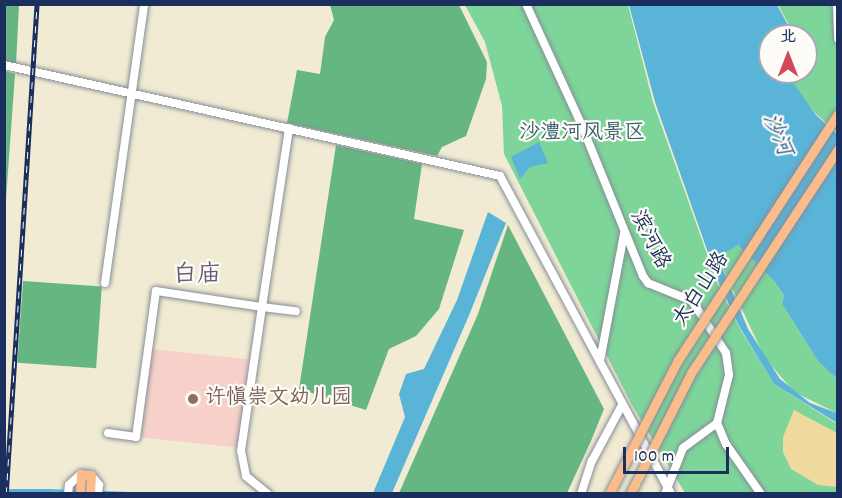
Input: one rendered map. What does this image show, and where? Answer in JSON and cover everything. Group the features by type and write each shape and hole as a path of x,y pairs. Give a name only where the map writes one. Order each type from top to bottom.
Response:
{"main road":[{"name":"太白山路","path":"609,494 678,360 837,114"},
{"name":"太白山路","path":"630,494 691,374 837,149"}],"street":[{"path":"105,283 144,4"},
{"name":"滨河路","path":"526,4 582,126 624,234 648,283 692,301 726,353 729,375 717,423"},
{"path":"837,4 837,39"},
{"path":"4,65 500,176 668,491"},
{"path":"268,494 246,476 241,451 289,128"},
{"path":"600,361 624,234"},
{"path":"108,433 136,437 156,291 296,311"},
{"path":"581,494 592,462 622,405"},
{"path":"668,491 693,438 717,423 726,444 761,494"},
{"path":"68,489 89,486"}],"shaded area":[{"name":"许慎崇文幼儿园","path":"151,349 248,359 239,448 142,438"}],"green space":[{"path":"5,5 19,5 16,65 5,61"},
{"path":"330,5 459,5 487,62 486,79 466,136 442,147 437,156 287,123 297,70 320,74 325,37 334,20"},
{"name":"沙澧河风景区","path":"465,5 628,5 653,102 717,282 739,327 774,384 837,424 837,493 685,493 632,405 504,154 502,106 485,42"},
{"path":"778,5 837,5 837,132 816,114 793,84 818,84 818,24 788,24"},
{"path":"4,71 15,74 5,213"},
{"path":"336,145 422,164 414,219 464,230 439,309 416,336 389,349 366,410 299,389"},
{"path":"508,225 604,409 591,441 567,493 399,493 478,314"},
{"path":"737,244 774,281 784,295 782,304 818,361 837,379 837,413 794,392 765,358 721,265 725,253"},
{"path":"23,281 102,287 96,368 17,363"}],"sand":[{"path":"794,410 837,433 837,487 818,485 791,469 783,452 783,437"}],"water":[{"name":"沙河","path":"629,5 777,5 787,24 758,24 758,84 794,84 816,115 837,134 837,379 818,361 782,304 784,295 774,281 738,245 725,253 721,265 748,329 780,379 810,403 837,413 837,423 774,384 739,326 718,281 655,102"},
{"path":"539,142 548,163 530,167 520,179 511,157"},
{"path":"488,212 506,223 470,313 392,493 373,493 405,417 399,394 406,374 424,369 457,300"},
{"path":"4,489 49,489 157,493 5,494"}],"railway":[{"path":"6,494 37,4"}],"place":[{"name":"许慎崇文幼儿园","path":"193,399"}],"district":[{"name":"白庙","path":"197,277"}]}
